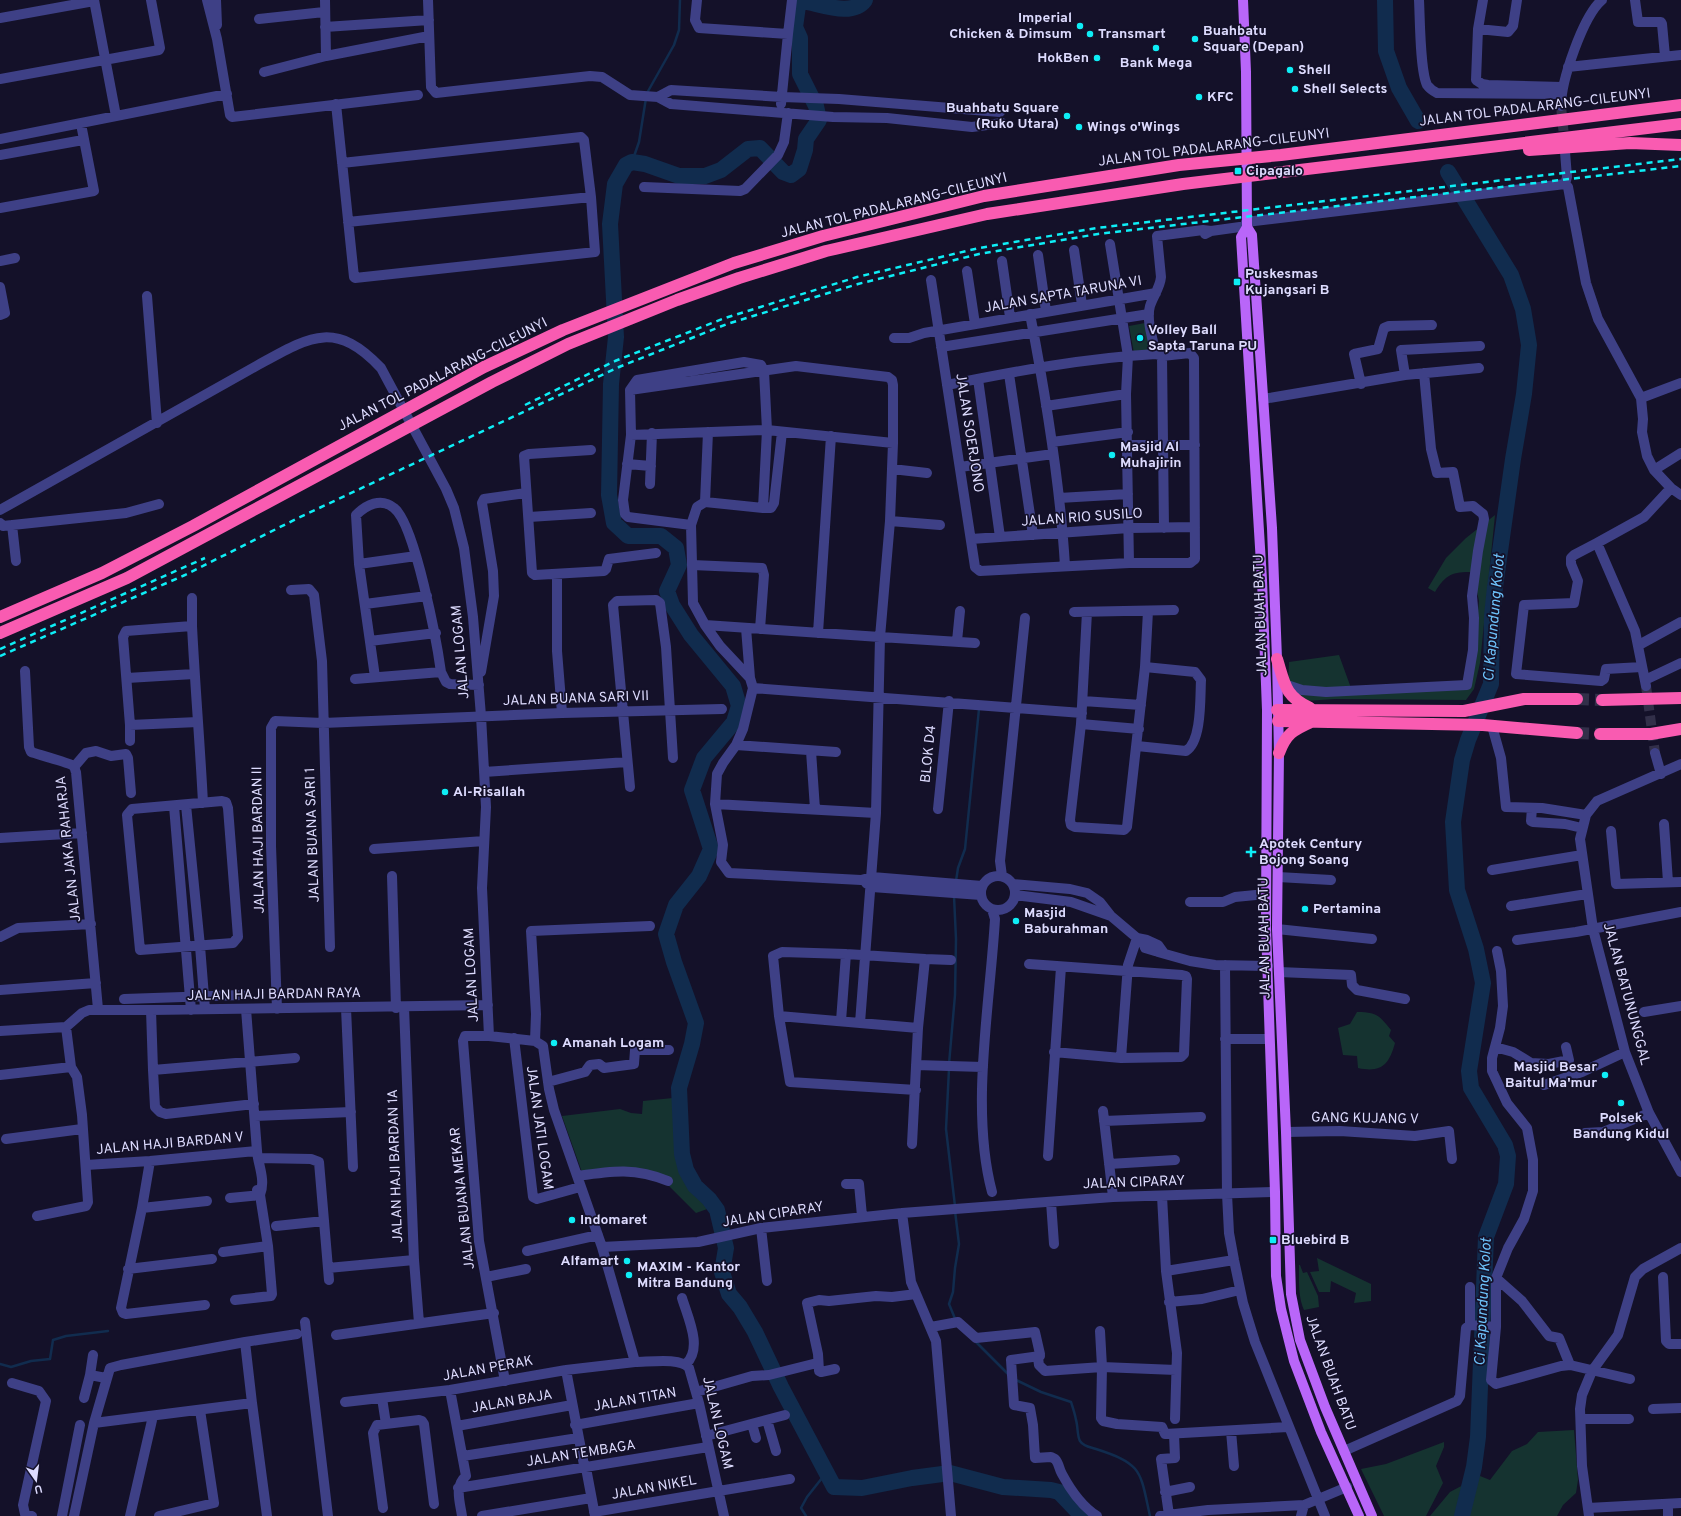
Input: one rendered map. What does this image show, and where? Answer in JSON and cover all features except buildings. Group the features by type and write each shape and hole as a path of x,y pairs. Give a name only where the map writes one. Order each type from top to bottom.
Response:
{"highway":[{"name":"JALAN TOL PADALARANG–CILEUNYI","path":"0,617 102,573 193,526 484,368 563,330 734,263 823,236 984,196 1179,165 1281,155 1681,105"},
{"name":"JALAN TOL PADALARANG–CILEUNYI","path":"0,633 127,578 202,540 472,392 568,344 677,300 739,278 826,252 987,214 1183,184 1681,124"},
{"path":"1356,163 1630,142 1681,145"},
{"path":"1277,659 1284,684 1292,698 1313,715 1452,725 1487,725 1577,733"},
{"path":"1602,700 1681,698"},
{"path":"1272,715 1464,711 1524,699 1577,699"},
{"path":"1279,753 1287,736 1313,715"},
{"path":"1600,734 1651,734 1681,729"}],"main road":[{"name":"JALAN BUAH BATU","path":"1243,0 1246,72 1246,225 1241,237 1262,580 1272,715 1279,753 1277,929 1286,1132 1289,1274 1292,1307 1300,1340 1332,1427 1372,1516"},
{"name":"JALAN BUAH BATU","path":"1246,225 1252,235 1264,399 1272,528 1277,659 1272,715 1266,894 1276,1276 1280,1309 1294,1361 1321,1432 1359,1516"},
{"path":"1266,894 1278,893"},
{"path":"1314,1413 1319,1415 1323,1413 1325,1407"},
{"path":"1321,1432 1324,1428 1332,1427"}],"street":[{"path":"0,18 94,0 116,116"},
{"path":"0,79 160,49 151,0"},
{"path":"207,0 217,39 230,115 232,117 418,95"},
{"path":"216,0 217,39"},
{"path":"325,0 324,12 326,56"},
{"path":"428,0 431,87 436,93 590,76 602,77 630,94 655,97 671,104 804,115 870,119 887,118 972,127 1002,123"},
{"path":"697,0 695,20 699,28 788,34"},
{"path":"644,187 740,191 749,187 778,155 784,142 784,113 782,98 792,0"},
{"path":"1419,0 1421,51 1426,83 1432,90 1437,93 1562,91"},
{"path":"1482,0 1478,29 1476,80 1478,83 1562,91"},
{"path":"1478,29 1508,32 1513,26 1517,0"},
{"path":"1634,0 1638,22 1660,22 1662,24 1665,56"},
{"path":"1561,106 1562,91 1568,67 1598,1"},
{"path":"259,18 324,12"},
{"path":"325,27 428,20"},
{"path":"264,72 326,56 429,36"},
{"path":"1568,67 1681,55"},
{"path":"655,97 671,90 782,98 838,99 1000,112"},
{"path":"0,139 227,94"},
{"path":"838,99 838,117"},
{"path":"870,102 870,119"},
{"path":"887,118 890,103"},
{"path":"336,104 342,163 348,222 354,277 594,253 591,197 584,140 581,137 342,163"},
{"path":"929,123 932,106"},
{"path":"947,124 949,108"},
{"path":"0,208 94,191 81,124"},
{"path":"0,155 83,140"},
{"path":"1565,152 1567,177 1565,184"},
{"path":"1164,528 1159,355 1149,314 1150,306 1161,276 1158,239 1203,235 1211,231 1246,225 1444,198 1565,184"},
{"path":"1565,184 1568,187 1586,283 1598,320 1641,398 1643,419 1642,432 1646,450 1654,470 1671,488 1681,495"},
{"path":"348,222 591,197"},
{"path":"1110,244 1128,356 1126,394 1128,432 1129,564"},
{"path":"1074,250 1082,305"},
{"path":"1038,255 1046,311"},
{"path":"0,261 15,258"},
{"path":"1002,261 1010,317"},
{"name":"JALAN SAPTA TARUNA VI","path":"967,271 975,324"},
{"path":"931,280 938,330"},
{"path":"0,286 5,313 0,315"},
{"name":"JALAN SAPTA TARUNA VI","path":"894,338 909,338 938,330 1156,293"},
{"path":"147,296 157,423"},
{"path":"1030,314 1052,442 1063,533 1065,566"},
{"path":"941,347 1149,314"},
{"path":"1360,384 1354,354 1378,349 1384,328 1389,326 1432,325"},
{"name":"JALAN SOERJONO","path":"938,330 974,567 980,571 1065,566 1193,562 1195,559 1195,527"},
{"name":"JALAN LOGAM","path":"0,510 157,423 264,361 309,340 331,336 350,342 365,352 381,368 454,508 462,541 473,618 479,683 486,807 482,888 489,1036 535,1040"},
{"path":"1405,375 1401,350 1480,346"},
{"path":"947,385 1040,368 1128,356 1190,353 1194,358 1195,527"},
{"path":"691,525 626,516 623,500 631,435 630,390 637,380 744,362 761,365 764,371 767,430 763,508"},
{"path":"764,371 796,366 888,377 892,380 893,385 893,443 890,521 880,637 876,813 872,882 860,1023"},
{"path":"1264,399 1360,384 1405,375 1479,368"},
{"path":"1284,684 1302,690 1326,692 1360,692 1467,685 1473,650 1473,589 1484,519 1483,514 1474,506 1460,507 1454,473 1437,474 1431,449 1424,373"},
{"path":"1009,374 1033,535"},
{"path":"978,379 991,462 1000,537"},
{"path":"1641,398 1681,383"},
{"path":"1046,406 1126,394"},
{"path":"631,435 652,433 767,430 893,443"},
{"path":"705,502 708,432"},
{"path":"782,432 774,503 771,508 705,502 697,507 691,525 693,603 705,625 720,646 751,683 878,696 1082,713"},
{"path":"1052,442 1128,432"},
{"path":"650,484 652,433"},
{"path":"818,633 831,436"},
{"path":"1128,445 1195,445"},
{"path":"591,450 526,455 523,459 529,517 532,573 535,575 604,570 606,569 609,559 656,553"},
{"path":"1654,470 1681,452"},
{"path":"960,467 1053,454"},
{"path":"627,464 651,466"},
{"path":"892,469 926,473"},
{"path":"1642,667 1606,669 1604,679 1601,681 1516,674 1524,605 1574,603 1578,581 1571,564 1571,558 1644,517 1671,488"},
{"path":"375,677 359,564 356,515 365,507 384,503 390,505 402,515 416,556 436,633 442,672 446,682 450,684 479,683 494,596 493,571 482,503 484,499 526,493"},
{"path":"1059,498 1128,494"},
{"path":"0,523 4,526 126,513 159,504"},
{"path":"529,517 591,513"},
{"path":"890,521 940,526"},
{"path":"12,525 16,561"},
{"name":"JALAN RIO SUSILO","path":"971,540 1129,528 1195,527"},
{"path":"1597,543 1635,631 1646,683 1681,663"},
{"path":"359,564 416,556"},
{"path":"692,565 762,568 764,575 760,629"},
{"path":"556,574 557,651 562,713"},
{"name":"JALAN BUANA SARI 1","path":"291,590 309,589 315,598 322,661 330,947"},
{"path":"365,604 426,596"},
{"path":"192,598 194,674 203,803"},
{"name":"JALAN BUANA SARI VII","path":"622,712 613,605 617,601 656,600 660,603 662,609 671,710 673,758"},
{"path":"1074,612 1174,610"},
{"path":"957,641 960,611"},
{"path":"1087,612 1082,713 1070,820 1071,825 1075,827 1124,830 1127,827 1139,729 1145,667 1148,611"},
{"path":"999,876 1017,707 1024,618"},
{"path":"1639,645 1681,622"},
{"path":"705,625 975,643"},
{"path":"130,741 127,678 123,637 126,631 192,626"},
{"path":"746,628 751,683 748,715 736,745 722,763 717,774 715,804 723,845 721,862 729,873 861,880 982,890"},
{"path":"370,641 436,633"},
{"path":"1137,746 1186,751 1192,747 1196,738 1201,680 1198,675 1195,672 1145,667"},
{"name":"JALAN JAKA RAHARJA","path":"25,671 29,747 31,752 56,761 69,763 74,767 82,833 98,1009"},
{"path":"355,679 442,672"},
{"path":"127,678 194,674"},
{"path":"1083,700 1141,705"},
{"name":"BLOK D4","path":"938,809 949,701"},
{"name":"JALAN BUANA SARI VII","path":"323,723 562,713 722,709"},
{"path":"622,712 630,787"},
{"name":"JALAN HAJI BARDAN II","path":"277,1009 271,846 271,728 275,721 323,723"},
{"path":"130,725 198,722"},
{"path":"1081,724 1139,729"},
{"path":"1487,725 1500,758 1506,807 1564,810 1586,815 1597,802 1681,764"},
{"path":"736,745 836,752"},
{"path":"74,767 86,753 96,751 111,756 126,754 128,758 131,793"},
{"path":"812,751 815,809"},
{"path":"1655,753 1661,774"},
{"path":"484,772 627,762"},
{"path":"226,802 228,808 238,937 233,943 145,951 140,950 127,815 128,811 132,809 186,805 226,802"},
{"path":"715,804 876,813"},
{"path":"186,805 200,946 204,1009"},
{"path":"174,806 187,947 191,1010"},
{"path":"1532,808 1531,820 1533,822 1565,824 1582,828"},
{"name":"JALAN BATUNUNGGAL","path":"1586,815 1580,839 1587,894 1593,929 1625,1052 1649,1113 1681,1172"},
{"path":"1664,824 1668,882"},
{"path":"1611,831 1616,884 1681,882"},
{"path":"0,838 82,833"},
{"path":"374,850 484,841"},
{"path":"1492,870 1582,855"},
{"name":"JALAN HAJI BARDAN 1A","path":"392,876 419,1323"},
{"path":"999,876 1013,884 1070,889 1088,893 1100,902 1111,916 1142,940 1159,950 1190,961 1225,965 1268,966"},
{"path":"995,912 983,901 982,890 986,881 999,876"},
{"path":"1278,877 1331,880"},
{"path":"995,912 1009,905 1015,895 1013,884"},
{"path":"1190,902 1223,902 1235,897 1266,894"},
{"path":"1511,906 1587,894"},
{"path":"1015,895 1071,902 1111,916"},
{"path":"992,1192 984,1160 982,1139 983,1067 995,912"},
{"path":"1516,940 1593,929 1681,912"},
{"path":"0,937 9,931 18,928 91,924"},
{"path":"635,1362 602,1247 554,1110 548,1082 544,1049 542,1044 535,1040 536,1014 531,931 650,926"},
{"path":"1277,929 1372,939"},
{"path":"1121,1058 1127,972 1131,951 1142,940"},
{"path":"1497,951 1501,971 1503,1006 1492,1071 1507,1103 1527,1128 1533,1160 1533,1190 1524,1219 1508,1248 1496,1283 1491,1327 1492,1380 1494,1384 1561,1366 1570,1365 1630,1380"},
{"path":"916,1090 790,1082 779,1016 773,959 776,954 782,952 951,960"},
{"path":"841,1021 846,954"},
{"path":"188,961 201,959"},
{"path":"912,1144 916,1090 918,1028 925,959"},
{"path":"1029,964 1186,976 1184,1054 1176,1058 1121,1058 1054,1052"},
{"path":"1225,965 1227,1194 1229,1233 1240,1290 1255,1342 1324,1516"},
{"path":"1048,1156 1061,967"},
{"path":"1279,972 1351,975 1352,986 1357,990 1406,999"},
{"path":"0,990 96,983"},
{"path":"124,999 242,995"},
{"name":"JALAN HAJI BARDAN RAYA","path":"66,1027 82,1013 98,1009 191,1010 488,1006"},
{"path":"1644,1012 1681,1006"},
{"path":"346,1008 350,1112 354,1167"},
{"path":"235,1300 271,1296 272,1294 268,1246 260,1195 258,1191 255,1116 246,1009"},
{"path":"151,1010 155,1107 160,1112 166,1114 254,1104"},
{"path":"779,1016 918,1028"},
{"path":"0,1031 66,1027 71,1067 77,1081 86,1165 87,1205 37,1216"},
{"name":"JALAN BUANA MEKAR","path":"489,1036 465,1036 463,1041 480,1241 505,1381"},
{"name":"JALAN JATI LOGAM","path":"514,1038 532,1197 537,1198 580,1187"},
{"path":"1225,1039 1269,1039"},
{"path":"1495,1047 1513,1052 1523,1059 1536,1064 1549,1064 1571,1068"},
{"path":"1566,1047 1571,1068"},
{"path":"548,1082 585,1072 590,1065 599,1064 604,1068 634,1064 635,1050 669,1050"},
{"path":"1544,1085 1571,1068 1625,1052"},
{"path":"153,1070 295,1058"},
{"path":"916,1065 983,1067"},
{"path":"0,1074 71,1067"},
{"path":"255,1116 350,1112"},
{"path":"1585,1133 1603,1132 1649,1113"},
{"path":"1113,1196 1104,1116 1201,1117"},
{"path":"6,1139 82,1129"},
{"name":"GANG KUJANG V","path":"1286,1132 1340,1131 1415,1136 1450,1132 1452,1160"},
{"name":"JALAN HAJI BARDAN V","path":"86,1165 257,1154 317,1160 319,1165 324,1221"},
{"path":"1109,1164 1175,1160"},
{"path":"150,1161 142,1208 121,1308 123,1313 206,1305"},
{"path":"577,1176 622,1170 650,1173 668,1181"},
{"path":"846,1184 859,1184 862,1216"},
{"name":"JALAN CIPARAY","path":"602,1247 683,1244 762,1228 862,1216 1113,1196 1162,1196 1275,1192"},
{"path":"230,1198 260,1195"},
{"path":"1162,1196 1169,1302 1176,1339 1175,1419"},
{"path":"142,1208 207,1201"},
{"path":"1051,1202 1054,1244"},
{"path":"902,1213 911,1282 936,1341 951,1516"},
{"path":"276,1226 324,1221 329,1280"},
{"path":"762,1228 767,1281"},
{"path":"527,1251 598,1235"},
{"path":"223,1252 268,1246"},
{"path":"1681,1248 1638,1273 1635,1278 1623,1321 1615,1341 1592,1371 1582,1395 1581,1419 1582,1466 1589,1512 1681,1503"},
{"path":"128,1269 212,1259"},
{"path":"328,1268 414,1260"},
{"path":"1166,1271 1234,1260"},
{"path":"486,1277 526,1269"},
{"path":"1663,1277 1666,1341 1674,1345 1681,1344"},
{"path":"1496,1283 1522,1301 1549,1336 1559,1338 1570,1365"},
{"path":"1344,1451 1455,1402 1460,1396 1466,1331 1472,1325 1470,1287"},
{"path":"1169,1302 1202,1299 1240,1290"},
{"path":"835,1369 820,1372 817,1363 818,1354 807,1303 820,1300 829,1301 876,1296 892,1297 916,1294"},
{"path":"682,1298 695,1344 691,1359 686,1364"},
{"path":"336,1334 494,1313"},
{"path":"304,1322 328,1516"},
{"path":"931,1328 956,1322 976,1338 1035,1332 1040,1356 1038,1358 1039,1365 1045,1371 1102,1367 1176,1370"},
{"path":"1472,1325 1491,1327"},
{"path":"1100,1331 1102,1420 1117,1424 1162,1427 1165,1434 1288,1427"},
{"path":"74,1516 94,1423 110,1368 114,1366 245,1342 297,1334"},
{"path":"245,1342 267,1516"},
{"path":"84,1398 93,1355"},
{"path":"1040,1356 1011,1359 1014,1405 1030,1408 1035,1458 1052,1457 1055,1459 1062,1473 1080,1500 1087,1509 1097,1516"},
{"name":"JALAN LOGAM","path":"635,1362 666,1361 686,1364 689,1368 699,1403 724,1516"},
{"name":"JALAN PERAK","path":"345,1402 450,1390 566,1370 635,1362"},
{"path":"696,1392 752,1376 774,1374 817,1363"},
{"name":"JALAN BAJA","path":"566,1370 575,1425 586,1468 594,1514"},
{"path":"90,1375 106,1378"},
{"path":"12,1383 39,1391 46,1402 22,1505 24,1512 32,1516"},
{"path":"450,1390 463,1456 464,1483 462,1516"},
{"path":"382,1398 386,1424"},
{"path":"94,1423 252,1403"},
{"name":"JALAN TITAN","path":"575,1425 699,1403"},
{"name":"JALAN BAJA","path":"457,1426 572,1405"},
{"path":"1653,1409 1681,1408"},
{"path":"160,1516 214,1503 200,1410"},
{"path":"706,1436 785,1415"},
{"path":"130,1516 152,1416"},
{"path":"1581,1419 1629,1419"},
{"path":"767,1420 776,1451"},
{"path":"383,1508 373,1433 377,1425 422,1421 434,1504"},
{"path":"752,1424 756,1438"},
{"path":"62,1516 80,1425"},
{"path":"1231,1431 1234,1466"},
{"path":"1174,1434 1175,1458 1161,1459 1165,1492 1164,1515 1208,1510 1304,1505 1347,1488"},
{"path":"463,1456 578,1438"},
{"name":"JALAN TEMBAGA","path":"464,1483 586,1468 708,1447"},
{"name":"JALAN NIKEL","path":"594,1514 718,1491 790,1480"},
{"path":"1165,1492 1190,1487"},
{"path":"482,1516 592,1498"},
{"path":"1668,1504 1668,1516"},
{"path":"1301,1516 1304,1505"}],"green space":[{"name":"Volley Ball Sapta Taruna PU","path":"1145,323 1151,350 1134,353 1129,326"},
{"path":"1495,515 1480,663 1474,689 1466,700 1335,699 1305,701 1288,689 1289,662 1339,655 1351,688 1465,683 1476,632 1479,601 1473,572 1450,575 1443,581 1435,592 1428,588 1446,558 1466,538"},
{"path":"1357,1012 1377,1015 1391,1030 1389,1036 1395,1043 1390,1057 1383,1066 1373,1069 1358,1068 1357,1056 1343,1055 1338,1028 1350,1024"},
{"path":"673,1098 681,1169 710,1208 696,1213 667,1184 641,1173 583,1175 562,1116 620,1109 631,1113 642,1114 643,1101"},
{"path":"1317,1258 1371,1284 1371,1301 1354,1303 1356,1293 1331,1281 1330,1292 1319,1292 1310,1272 1319,1271"},
{"path":"1300,1265 1303,1273 1307,1272 1318,1296 1319,1307 1304,1310 1299,1288"},
{"path":"1574,1430 1578,1480 1576,1493 1563,1505 1557,1516 1430,1516 1450,1492 1480,1476 1490,1480 1512,1451 1527,1444 1538,1432"},
{"path":"1444,1442 1444,1447 1436,1466 1443,1483 1426,1516 1384,1516 1361,1469 1386,1464"}],"waterway":[{"path":"647,93 674,45 679,30 680,0"},
{"path":"865,0 859,5 844,9 802,1 798,6 795,27 800,38 800,74 816,106 819,120 806,139 805,150 799,169 791,175 783,172 760,148 748,149 721,170 705,176 679,176 645,164 632,162 626,165 615,184 610,224 616,337 611,384 609,495 614,523 628,536 661,536 676,548 679,565 667,591 672,605 691,635 733,686 739,706 734,722 704,758 692,790 711,849 699,876 676,905 666,934 674,962 696,1023 692,1044 679,1088 682,1154 686,1170 695,1186 709,1199 717,1210 726,1248 722,1272 729,1294 740,1307 755,1332 781,1387 834,1487 862,1488 912,1478 950,1473 1003,1487 1051,1490 1059,1492 1082,1516"},
{"name":"Ci Kapundung Kolot","path":"1385,0 1386,51 1399,88 1418,121"},
{"path":"632,162 639,142 646,98"},
{"name":"Ci Kapundung Kolot","path":"1448,172 1511,275 1523,309 1529,345 1524,394 1513,459 1495,587 1492,616 1491,684 1468,740 1462,760 1453,822 1457,890 1476,949 1483,983 1469,1071 1471,1088 1505,1145 1508,1156 1506,1184 1486,1237 1478,1437 1474,1467 1462,1516"},
{"path":"956,881 958,868 965,849 979,709"},
{"path":"949,1064 955,995 956,939 954,896"},
{"path":"949,1069 946,1129 955,1206"},
{"path":"955,1211 959,1244 953,1292 949,1304 956,1321"},
{"path":"0,1364 11,1367 31,1361 50,1359 53,1340 66,1336 108,1331"},
{"path":"976,1342 1009,1375"},
{"path":"1016,1380 1041,1392 1071,1402 1077,1422 1080,1441 1085,1446 1123,1459 1137,1471 1144,1489 1150,1516"},
{"path":"806,1516 801,1508 807,1497 826,1473"}],"tunnel":[{"path":"1561,106 1565,146"},
{"path":"1646,686 1655,753"},
{"path":"1577,699 1602,700"},
{"path":"1577,733 1600,734"}],"railway":[{"path":"525,405 615,361 725,318 857,277 979,248 1097,228 1681,159"},
{"path":"0,656 185,575 298,518 619,367 727,324 858,284 979,254 1098,234 1681,166"},
{"path":"0,649 205,558"}],"place":[{"name":"Imperial Chicken & Dimsum","path":"1080,26"},
{"name":"Transmart","path":"1090,34"},
{"name":"Buahbatu Square (Depan)","path":"1195,39"},
{"name":"Bank Mega","path":"1156,48"},
{"name":"HokBen","path":"1097,58"},
{"name":"Shell","path":"1290,70"},
{"name":"Shell Selects","path":"1295,89"},
{"name":"KFC","path":"1199,97"},
{"name":"Buahbatu Square (Ruko Utara)","path":"1067,116"},
{"name":"Wings o'Wings","path":"1079,127"},
{"name":"Cipagalo","path":"1238,171"},
{"name":"Puskesmas Kujangsari B","path":"1237,282"},
{"name":"Volley Ball Sapta Taruna PU","path":"1140,338"},
{"name":"Masjid Al Muhajirin","path":"1112,455"},
{"name":"Al-Risallah","path":"445,792"},
{"name":"Apotek Century Bojong Soang","path":"1251,852"},
{"name":"Pertamina","path":"1305,909"},
{"name":"Masjid Baburahman","path":"1016,921"},
{"name":"Amanah Logam","path":"554,1043"},
{"name":"Masjid Besar Baitul Ma'mur","path":"1605,1075"},
{"name":"Polsek Bandung Kidul","path":"1621,1103"},
{"name":"Indomaret","path":"572,1220"},
{"name":"Bluebird B","path":"1273,1240"},
{"name":"Alfamart","path":"627,1261"},
{"name":"MAXIM - Kantor Mitra Bandung","path":"629,1275"}]}
